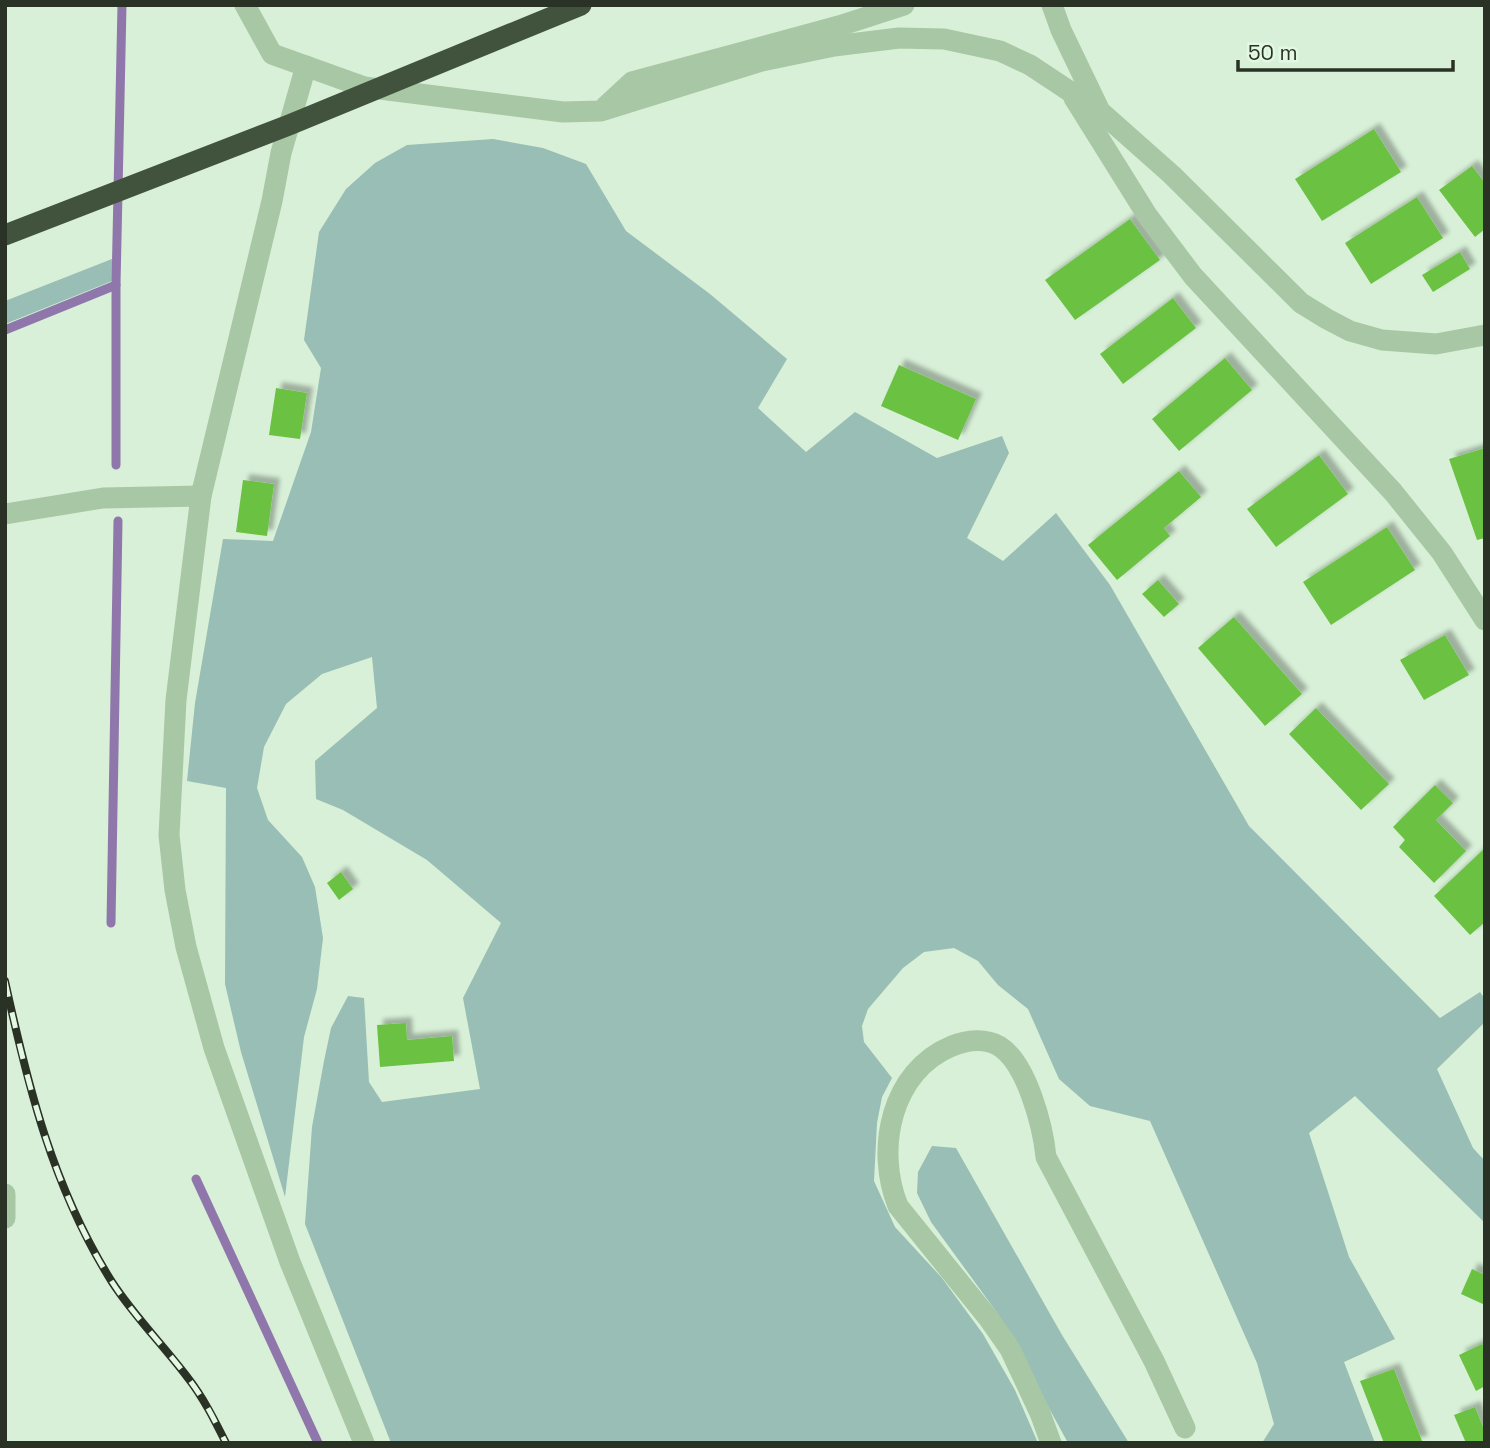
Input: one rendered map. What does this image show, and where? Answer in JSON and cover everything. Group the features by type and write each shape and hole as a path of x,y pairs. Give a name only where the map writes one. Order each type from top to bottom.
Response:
{"highway":[{"path":"5,235 289,125 581,5"}],"street":[{"path":"245,5 272,54 365,87 563,112 600,111 762,61 834,46 899,38 944,39 1000,51 1067,87 1101,112 1172,175 1301,303 1327,319 1350,331 1382,340 1436,344 1485,335"},
{"path":"600,111 632,82 839,26 904,5"},
{"path":"1052,5 1061,30 1101,112"},
{"path":"306,66 281,153 272,201 201,496 176,700 169,835 175,890 199,1000 214,1048 290,1262 364,1443"},
{"path":"1067,87 1147,215 1194,276 1393,492 1442,553 1485,620"},
{"path":"5,514 103,498 201,496"},
{"path":"1051,1443 1010,1349 989,1318 898,1206 892,1190 887,1150 891,1122 901,1094 917,1069 937,1052 960,1043 983,1041 1001,1047 1018,1067 1043,1128 1046,1157 1154,1361 1185,1427"},
{"path":"5,1194 5,1218"}],"shaded area":[{"path":"493,139 543,148 586,164 626,231 710,294 787,359 758,408 806,452 855,412 937,458 1002,436 1009,453 967,538 1003,561 1056,513 1110,585 1249,826 1440,1018 1480,992 1485,999 1485,1022 1437,1069 1473,1148 1485,1161 1485,1223 1355,1096 1309,1133 1349,1257 1395,1339 1344,1362 1375,1443 1262,1443 1274,1424 1257,1363 1150,1121 1090,1106 1059,1079 1028,1009 998,985 978,961 954,948 924,952 903,968 868,1009 862,1026 864,1042 892,1078 882,1097 877,1123 874,1181 895,1227 942,1278 983,1334 1015,1390 1038,1443 391,1443 305,1224 312,1127 324,1061 331,1028 348,996 364,998 369,1082 382,1102 480,1089 463,998 501,923 427,860 343,810 316,799 315,761 377,708 372,657 322,674 286,704 264,747 257,788 268,820 302,857 315,887 323,938 317,989 304,1037 285,1197 241,1052 225,984 226,788 187,781 195,703 223,539 273,541 311,432 321,368 304,340 319,232 346,189 375,163 407,145"},
{"path":"112,259 112,281 5,324 5,301"},
{"path":"932,1146 956,1148 1062,1335 1129,1443 1068,1443 998,1314 931,1222 917,1193 918,1172"}],"building":[{"path":"1374,129 1401,172 1322,221 1295,179"},
{"path":"1472,166 1485,183 1485,229 1475,237 1439,190"},
{"path":"1417,197 1443,238 1371,284 1345,243"},
{"path":"1130,219 1160,260 1075,320 1045,280"},
{"path":"1460,252 1470,269 1433,292 1422,275"},
{"path":"1173,298 1196,328 1123,384 1100,354"},
{"path":"1225,358 1252,390 1179,451 1152,419"},
{"path":"899,365 976,399 958,440 881,406"},
{"path":"276,388 307,393 300,439 269,435"},
{"path":"1485,448 1485,538 1477,540 1449,459"},
{"path":"1319,455 1348,494 1276,547 1247,509"},
{"path":"1179,471 1201,497 1164,528 1170,536 1117,580 1088,545"},
{"path":"243,480 274,484 267,536 236,532"},
{"path":"1387,527 1415,570 1331,625 1303,582"},
{"path":"1158,580 1179,604 1164,617 1142,594"},
{"path":"1234,617 1302,694 1265,726 1198,648"},
{"path":"1445,635 1469,675 1424,700 1400,660"},
{"path":"1316,708 1389,784 1361,810 1289,734"},
{"path":"1435,785 1453,803 1436,820 1466,851 1434,883 1399,847 1405,840 1393,827"},
{"path":"1485,848 1485,922 1470,935 1434,896"},
{"path":"341,872 353,889 339,900 327,883"},
{"path":"406,1023 407,1040 452,1036 454,1061 380,1067 377,1025"},
{"path":"1472,1269 1485,1275 1485,1305 1461,1294"},
{"path":"1482,1344 1485,1350 1485,1386 1476,1391 1459,1355"},
{"path":"1394,1369 1422,1441 1417,1443 1384,1443 1360,1381"},
{"path":"1475,1407 1485,1432 1485,1443 1466,1443 1454,1415"}],"waterway":[{"path":"116,465 116,285 122,5"},
{"path":"5,330 116,285"},
{"path":"111,923 118,521"},
{"path":"196,1179 318,1443"}],"railway":[{"path":"5,981 23,1060 45,1136 58,1173 91,1246 130,1307 193,1385 226,1443"}]}
